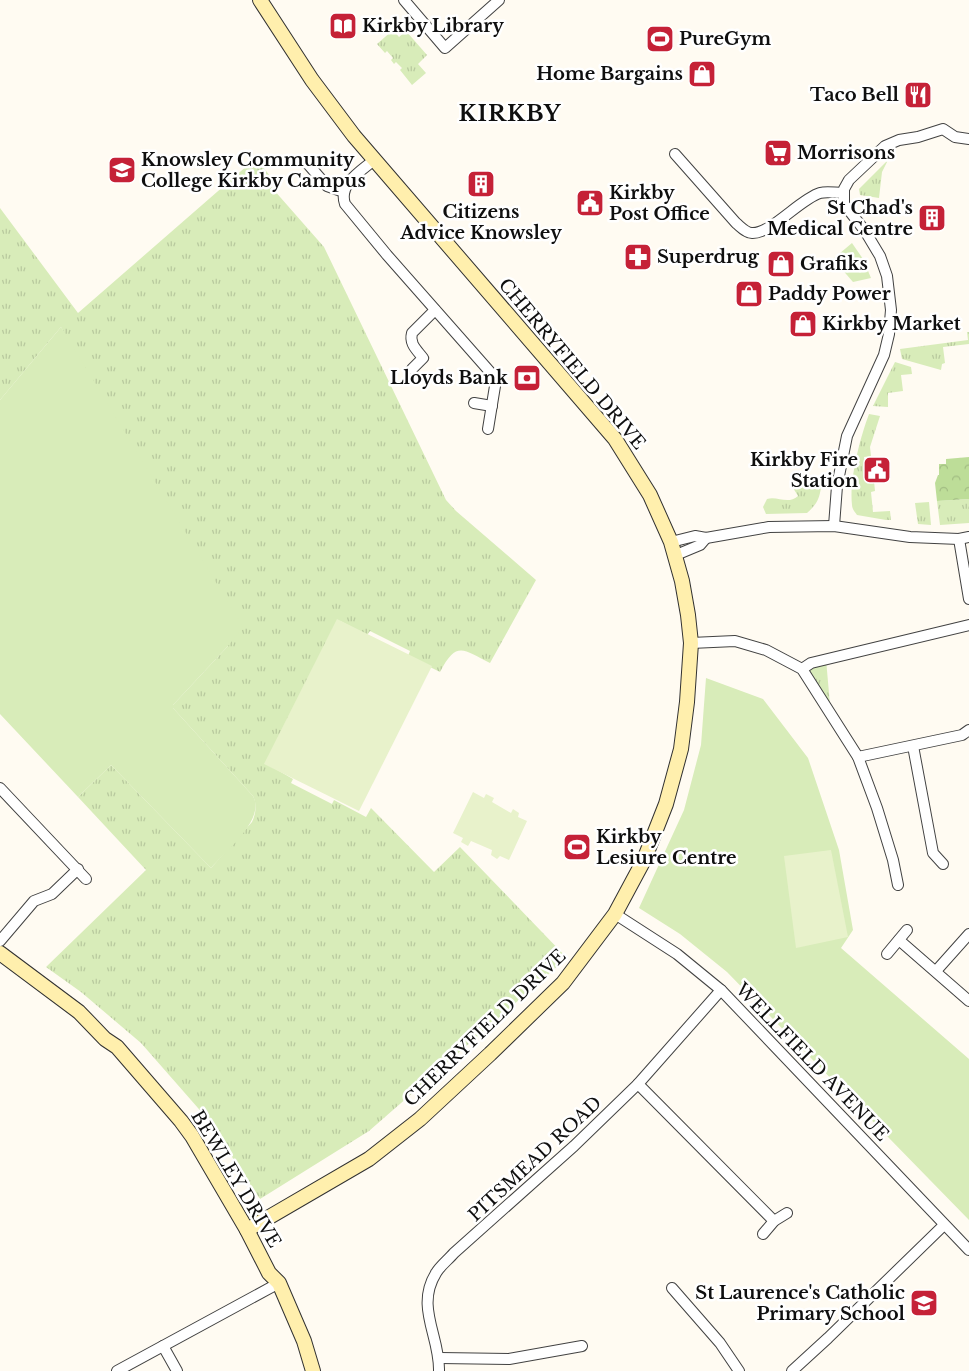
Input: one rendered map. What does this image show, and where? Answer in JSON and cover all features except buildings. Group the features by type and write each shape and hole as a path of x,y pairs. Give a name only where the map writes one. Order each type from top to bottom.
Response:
{"street":[{"name":"CHERRYFIELD DRIVE","path":"247,1230 369,1159 420,1119 563,983 615,914 644,860 660,822 681,749 687,702 691,643 685,595 673,549 650,495 615,439 374,160 329,104 260,0"},
{"path":"404,0 445,48 499,0"},
{"path":"834,526 837,486 848,436 863,398 884,355 889,334 891,310 887,276 880,256 865,231 847,209 843,193 849,180 892,141 918,137 943,129 955,137 969,139"},
{"path":"675,154 736,223 745,231 753,233 769,227 814,196 826,192 843,193"},
{"path":"374,160 350,180 344,192 347,208 493,377 495,386 488,429"},
{"path":"307,163 327,186 344,192"},
{"path":"412,369 424,358 413,345 412,333 435,310"},
{"path":"474,402 492,406"},
{"path":"673,549 700,545 706,538 769,527 834,526 887,535 964,538 969,599"},
{"path":"802,669 811,663 969,625"},
{"path":"691,643 735,641 766,650 802,669 858,757 885,834 898,885"},
{"path":"858,757 962,735 969,730"},
{"path":"913,746 933,853 943,864"},
{"path":"2,794 86,879"},
{"path":"0,941 34,900 52,894 78,869"},
{"name":"WELLFIELD AVENUE","path":"615,914 677,954 721,990 969,1250"},
{"path":"887,954 908,930"},
{"path":"936,971 969,934"},
{"path":"899,940 969,1001"},
{"name":"BEWLEY DRIVE","path":"0,953 79,1012 104,1039 117,1047 187,1128 270,1273 279,1283 304,1341 314,1371"},
{"name":"PITSMEAD ROAD","path":"439,1371 440,1358 427,1309 428,1290 436,1272 454,1253 574,1146 638,1084 721,990"},
{"path":"638,1084 774,1221"},
{"path":"763,1234 774,1221 787,1213"},
{"path":"792,1371 944,1225"},
{"path":"117,1371 279,1283"},
{"path":"672,1288 720,1343 739,1371"},
{"path":"163,1346 177,1371"},
{"path":"440,1358 509,1359 582,1346"}],"green space":[{"path":"393,30 399,37 406,31 427,55 418,64 426,73 412,85 400,70 402,68 396,62 394,64 391,60 393,58 387,51 385,53 377,44"},
{"path":"256,158 270,176 266,181 324,247 446,500 456,511 536,580 490,663 473,654 461,651 451,655 440,672 408,656 410,651 370,631 367,635 340,621 267,764 293,779 291,783 332,804 334,800 366,817 371,808 434,872 460,847 567,958 369,1131 260,1199 205,1116 141,1043 81,992 46,967 146,870 78,797 111,765 211,868 252,822 256,809 253,796 173,708 173,705 228,646 61,327 0,400 0,208 78,313"},
{"path":"888,160 882,172 879,198 860,195 859,189"},
{"path":"852,243 863,259 871,278 853,282 833,259"},
{"path":"61,327 243,627 228,646 173,705 173,708 253,796 256,805 254,815 243,834 211,868 111,765 78,797 0,714 0,400"},
{"path":"967,332 969,332 969,344 943,347 945,363 942,364 941,370 902,359 900,349 968,340"},
{"path":"895,362 911,367 912,374 901,375 903,391 888,393 888,407 873,406"},
{"path":"869,414 880,416 870,447 871,456 864,457 867,481 874,481 875,491 871,492 873,512 890,511 891,520 857,515 852,506 854,472 862,435"},
{"path":"969,457 969,499 937,501 935,483 939,475 939,464 946,464 946,459"},
{"path":"790,483 821,486 819,498 807,513 766,514 763,507 767,499 790,500 798,496"},
{"path":"969,499 969,523 940,525 937,501"},
{"path":"929,502 931,525 918,524 915,503"},
{"path":"337,619 432,666 359,811 264,764"},
{"path":"826,659 831,716 802,669"},
{"path":"706,678 763,699 808,758 839,850 853,930 841,948 969,1059 969,1220 727,972 680,934 639,908 684,810 701,745"},
{"path":"473,792 484,798 486,794 494,798 492,802 511,813 513,809 519,813 518,817 527,821 509,860 500,856 497,859 491,855 492,850 471,841 468,846 461,842 463,838 453,833"},
{"path":"831,850 848,937 796,948 784,856"}],"place":[{"name":"Kirkby Library","path":"343,26"},
{"name":"PureGym","path":"660,39"},
{"name":"Home Bargains","path":"702,74"},
{"name":"Taco Bell","path":"918,95"},
{"name":"Morrisons","path":"778,153"},
{"name":"Knowsley Community College Kirkby Campus","path":"122,170"},
{"name":"Citizens Advice Knowsley","path":"481,184"},
{"name":"Kirkby Post Office","path":"590,203"},
{"name":"St Chad's Medical Centre","path":"932,218"},
{"name":"Superdrug","path":"638,257"},
{"name":"Grafiks","path":"781,264"},
{"name":"Paddy Power","path":"749,294"},
{"name":"Kirkby Market","path":"803,324"},
{"name":"Lloyds Bank","path":"527,378"},
{"name":"Kirkby Fire Station","path":"877,470"},
{"name":"Kirkby Lesiure Centre","path":"577,847"},
{"name":"St Laurence's Catholic Primary School","path":"924,1303"}],"district":[{"name":"KIRKBY","path":"510,113"}]}
